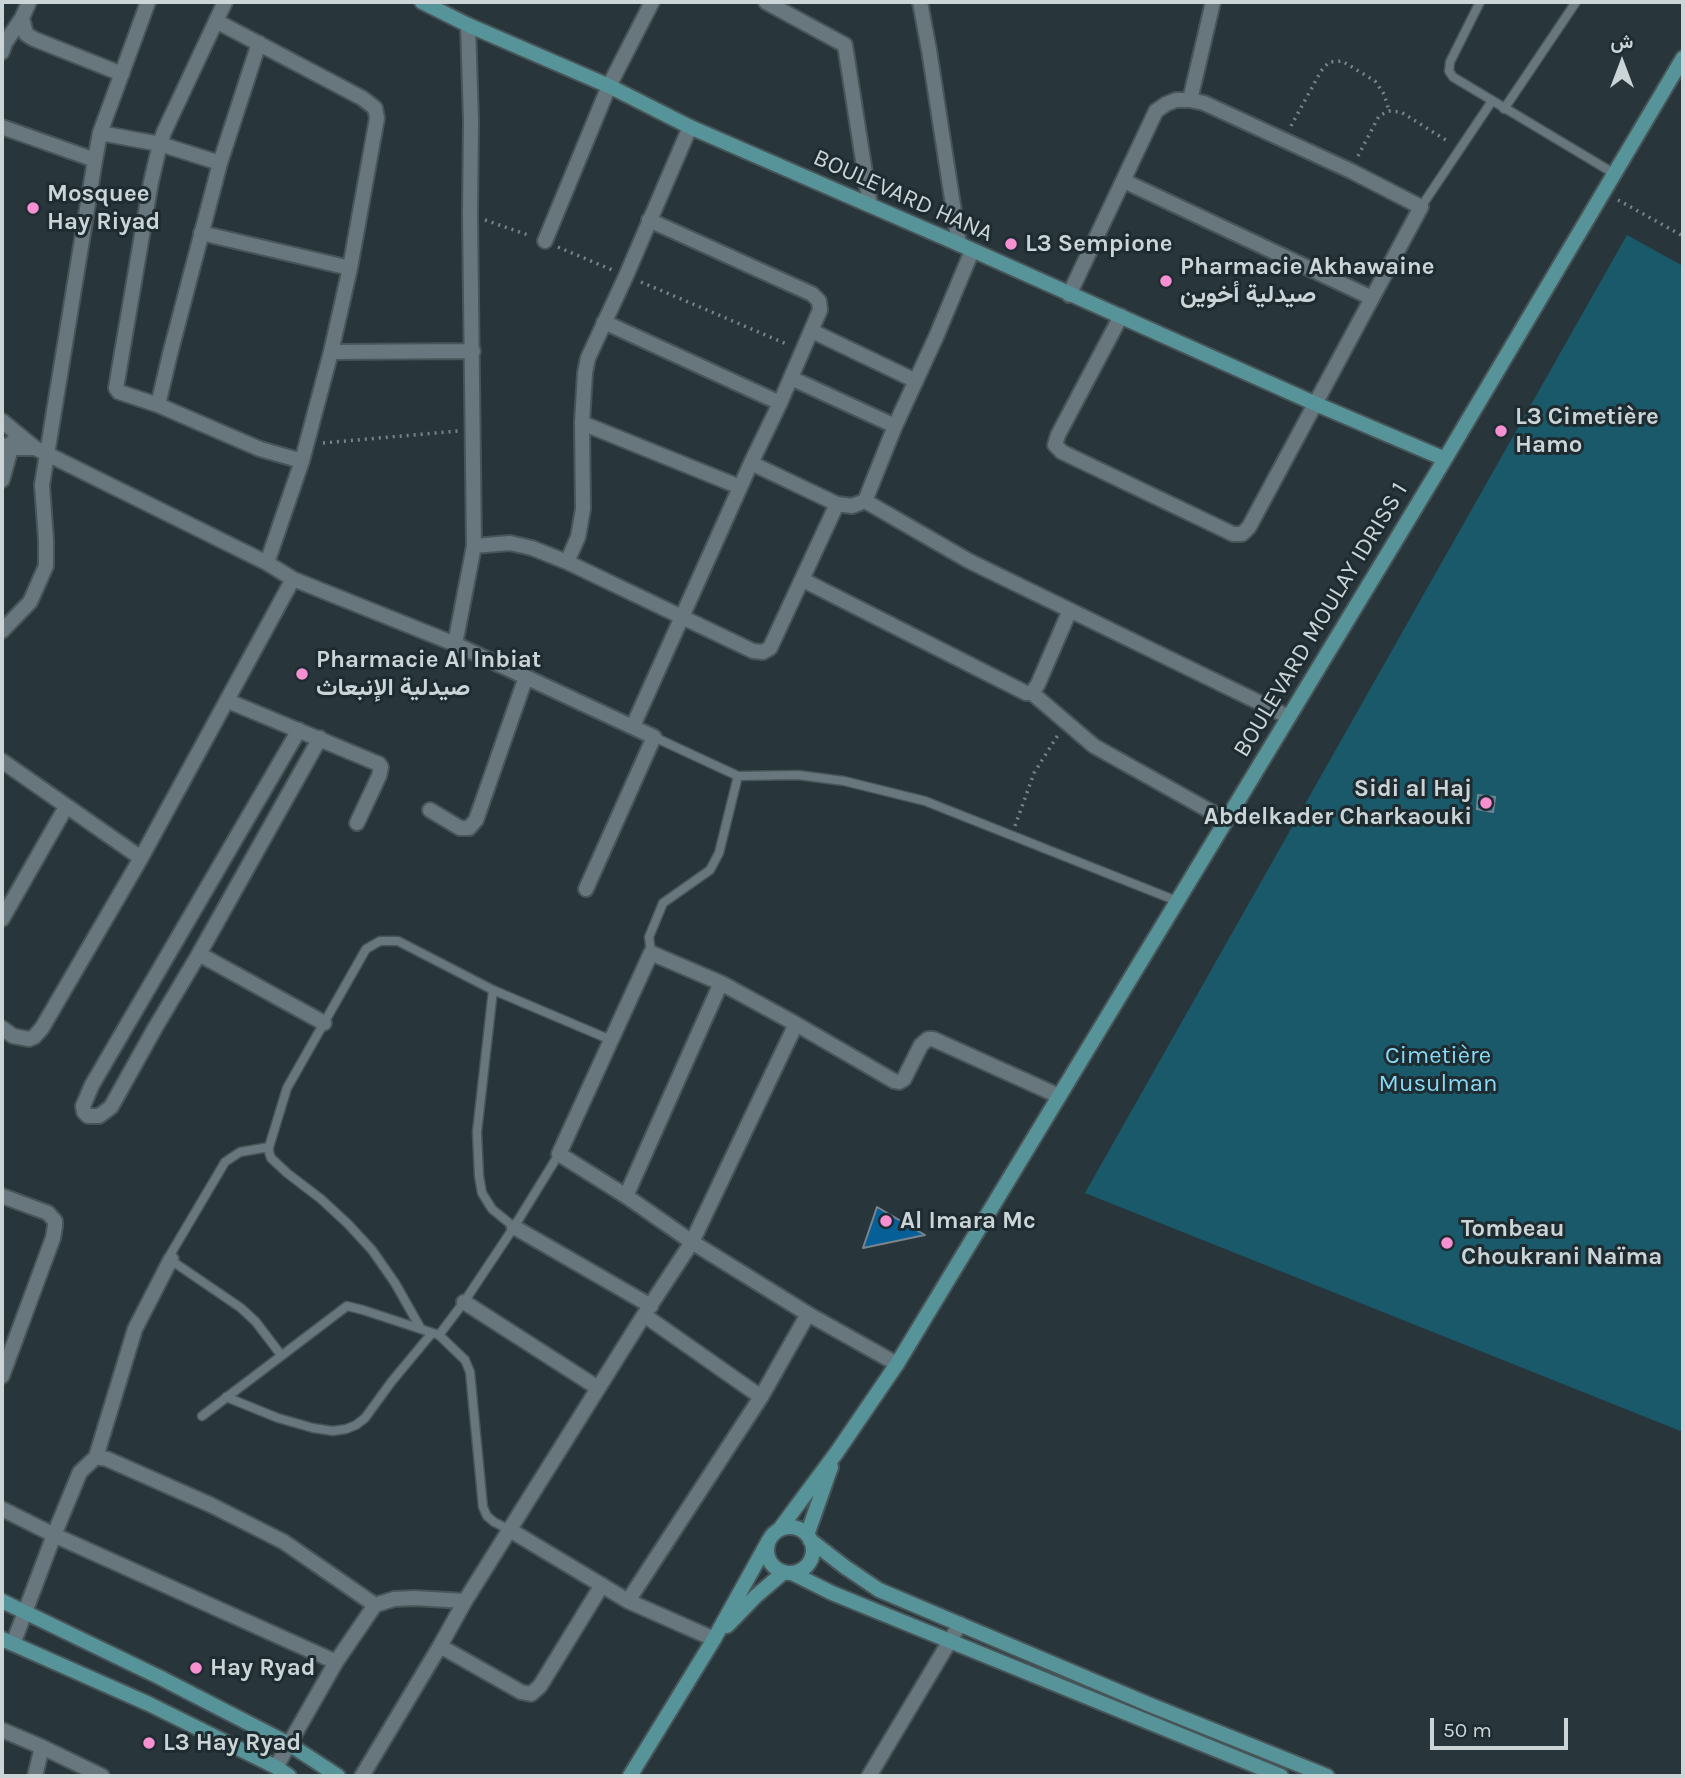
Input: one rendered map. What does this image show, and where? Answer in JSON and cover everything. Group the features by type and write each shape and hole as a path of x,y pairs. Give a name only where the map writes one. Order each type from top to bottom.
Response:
{"main road":[{"name":"BOULEVARD HANA","path":"422,2 609,86 690,127 1445,459"},
{"name":"BOULEVARD MOULAY IDRISS 1","path":"714,1639 774,1535 837,1452 897,1364 1445,459 1683,58"},
{"name":"BOULEVARD MOULAY IDRISS 1","path":"809,1537 837,1452"},
{"path":"1281,1776 776,1569 768,1556 767,1548 774,1535 786,1527 794,1527 879,1590 1148,1704 1327,1776"},
{"path":"630,1776 714,1639 756,1596 788,1572 799,1571 810,1561 812,1554 809,1537"},
{"path":"2,1601 289,1744 338,1776"},
{"path":"8,1642 149,1704 289,1776"}],"street":[{"path":"2,52 29,2"},
{"path":"2,631 30,602 46,566 41,451 100,133 148,2"},
{"path":"225,2 160,144 151,181 116,388 119,392 158,405 260,449 302,461"},
{"path":"545,242 609,86 652,2"},
{"path":"766,2 845,45 870,205"},
{"path":"920,2 959,244"},
{"path":"1190,100 1213,2"},
{"path":"22,18 26,34 34,39 122,74"},
{"path":"216,21 362,97 375,108 377,122 350,268 331,352 302,461 267,563"},
{"path":"455,644 474,546 468,24"},
{"path":"158,405 220,163 259,43"},
{"path":"1069,295 1156,111 1176,100 1204,103 1351,171 1420,207 1316,404 1249,527 1242,534 1233,534 1062,452 1055,445 1063,424 1121,316"},
{"path":"2,127 95,160"},
{"path":"567,562 578,537 583,509 582,423 588,358 690,127"},
{"path":"100,133 160,144 220,163"},
{"path":"1124,181 1372,298"},
{"path":"633,726 820,310 819,301 812,294 649,220"},
{"path":"201,233 350,268"},
{"path":"751,463 837,503 852,506 865,501 972,251"},
{"path":"604,322 780,403"},
{"path":"812,331 916,381"},
{"path":"331,352 473,351"},
{"path":"791,378 895,426"},
{"path":"2,421 41,451 267,563 293,579 455,644 654,737 586,889"},
{"path":"582,423 740,487"},
{"path":"2,480 6,446 16,432"},
{"path":"6,446 41,451"},
{"path":"865,501 969,561 1289,718"},
{"path":"474,546 510,543 532,548 567,562 752,651 763,652 770,648 837,503"},
{"path":"2,1028 13,1036 24,1038 34,1037 38,1033 141,858 293,579"},
{"path":"803,580 1021,691 1032,693 1094,746 1226,820"},
{"path":"1032,693 1070,610"},
{"path":"430,810 460,828 469,828 477,820 526,677"},
{"path":"228,701 375,761 381,767 379,776 357,823"},
{"path":"299,730 85,1099 83,1109 88,1116 99,1116 111,1107 320,738"},
{"path":"2,761 141,858"},
{"path":"2,919 66,807"},
{"path":"228,853 249,865"},
{"path":"169,953 191,969"},
{"path":"897,1364 808,1314 692,1242 559,1154 651,953 721,983 894,1081 904,1079 921,1045 933,1038 1059,1096"},
{"path":"199,954 324,1023"},
{"path":"626,1196 721,983"},
{"path":"132,1016 155,1028"},
{"path":"362,1776 465,1601 692,1242 796,1024"},
{"path":"2,1196 48,1213 55,1221 53,1238 3,1371"},
{"path":"514,1227 648,1310 761,1398"},
{"path":"8,1642 26,1612 80,1472 96,1457 135,1329 171,1259"},
{"path":"464,1302 598,1388"},
{"path":"628,1601 761,1398 808,1314"},
{"path":"96,1457 107,1459 211,1505 284,1542 375,1605"},
{"path":"2,1509 336,1662"},
{"path":"510,1530 628,1601 714,1639"},
{"path":"440,1646 520,1692 531,1695 540,1686 602,1585"},
{"path":"276,1767 336,1662 375,1605 394,1599 414,1598 465,1601"},
{"path":"869,1776 960,1624"},
{"path":"2,1730 102,1776"},
{"path":"35,1776 42,1747"}],"lane":[{"path":"1480,2 1450,62 1449,71 1453,77 1615,174"},
{"path":"1504,108 1576,2"},
{"path":"1420,207 1492,101"},
{"path":"654,737 738,776 798,775 844,781 925,800 1177,901"},
{"path":"651,953 649,937 663,903 709,870 719,853 738,776"},
{"path":"421,1329 395,1283 372,1250 348,1224 287,1173 269,1153 287,1088 366,949 380,941 398,941 493,990 611,1040"},
{"path":"493,990 477,1132 478,1176 482,1193 492,1209 514,1227"},
{"path":"270,1147 240,1153 225,1162 171,1252 171,1259 241,1308 256,1322 281,1355"},
{"path":"226,1397 278,1418 313,1428 333,1431 356,1425 365,1418 392,1381 464,1302 559,1154"},
{"path":"202,1416 347,1306 435,1334 465,1360 470,1372 483,1507 494,1522 510,1530"}],"path":[{"path":"1283,140 1321,71 1329,62 1342,61 1376,81 1384,94 1389,111"},
{"path":"1351,171 1378,116 1389,111 1401,113 1460,148"},
{"path":"1604,192 1683,236"},
{"path":"626,276 803,351"},
{"path":"307,444 472,430"},
{"path":"1012,834 1034,773 1066,721"}],"green space":[{"name":"Cimetière Musulman","path":"1627,235 1683,266 1683,1432 1085,1193"}],"building":[{"name":"Sidi al Haj Abdelkader Charkaouki","path":"1478,795 1495,797 1493,812 1477,809"},
{"name":"Al Imara Mc","path":"877,1207 925,1235 863,1248"}],"place":[{"name":"Mosquee Hay Riyad","path":"33,208"},
{"name":"L3 Sempione","path":"1011,244"},
{"name":"Pharmacie Akhawaine صيدلية أخوين","path":"1166,281"},
{"name":"L3 Cimetière Hamo","path":"1501,431"},
{"name":"Pharmacie Al Inbiat صيدلية الإنبعاث","path":"302,674"},
{"name":"Sidi al Haj Abdelkader Charkaouki","path":"1486,803"},
{"name":"Al Imara Mc","path":"886,1221"},
{"name":"Tombeau Choukrani Naïma","path":"1447,1243"},
{"name":"Hay Ryad","path":"196,1668"},
{"name":"L3 Hay Ryad","path":"149,1743"}]}
